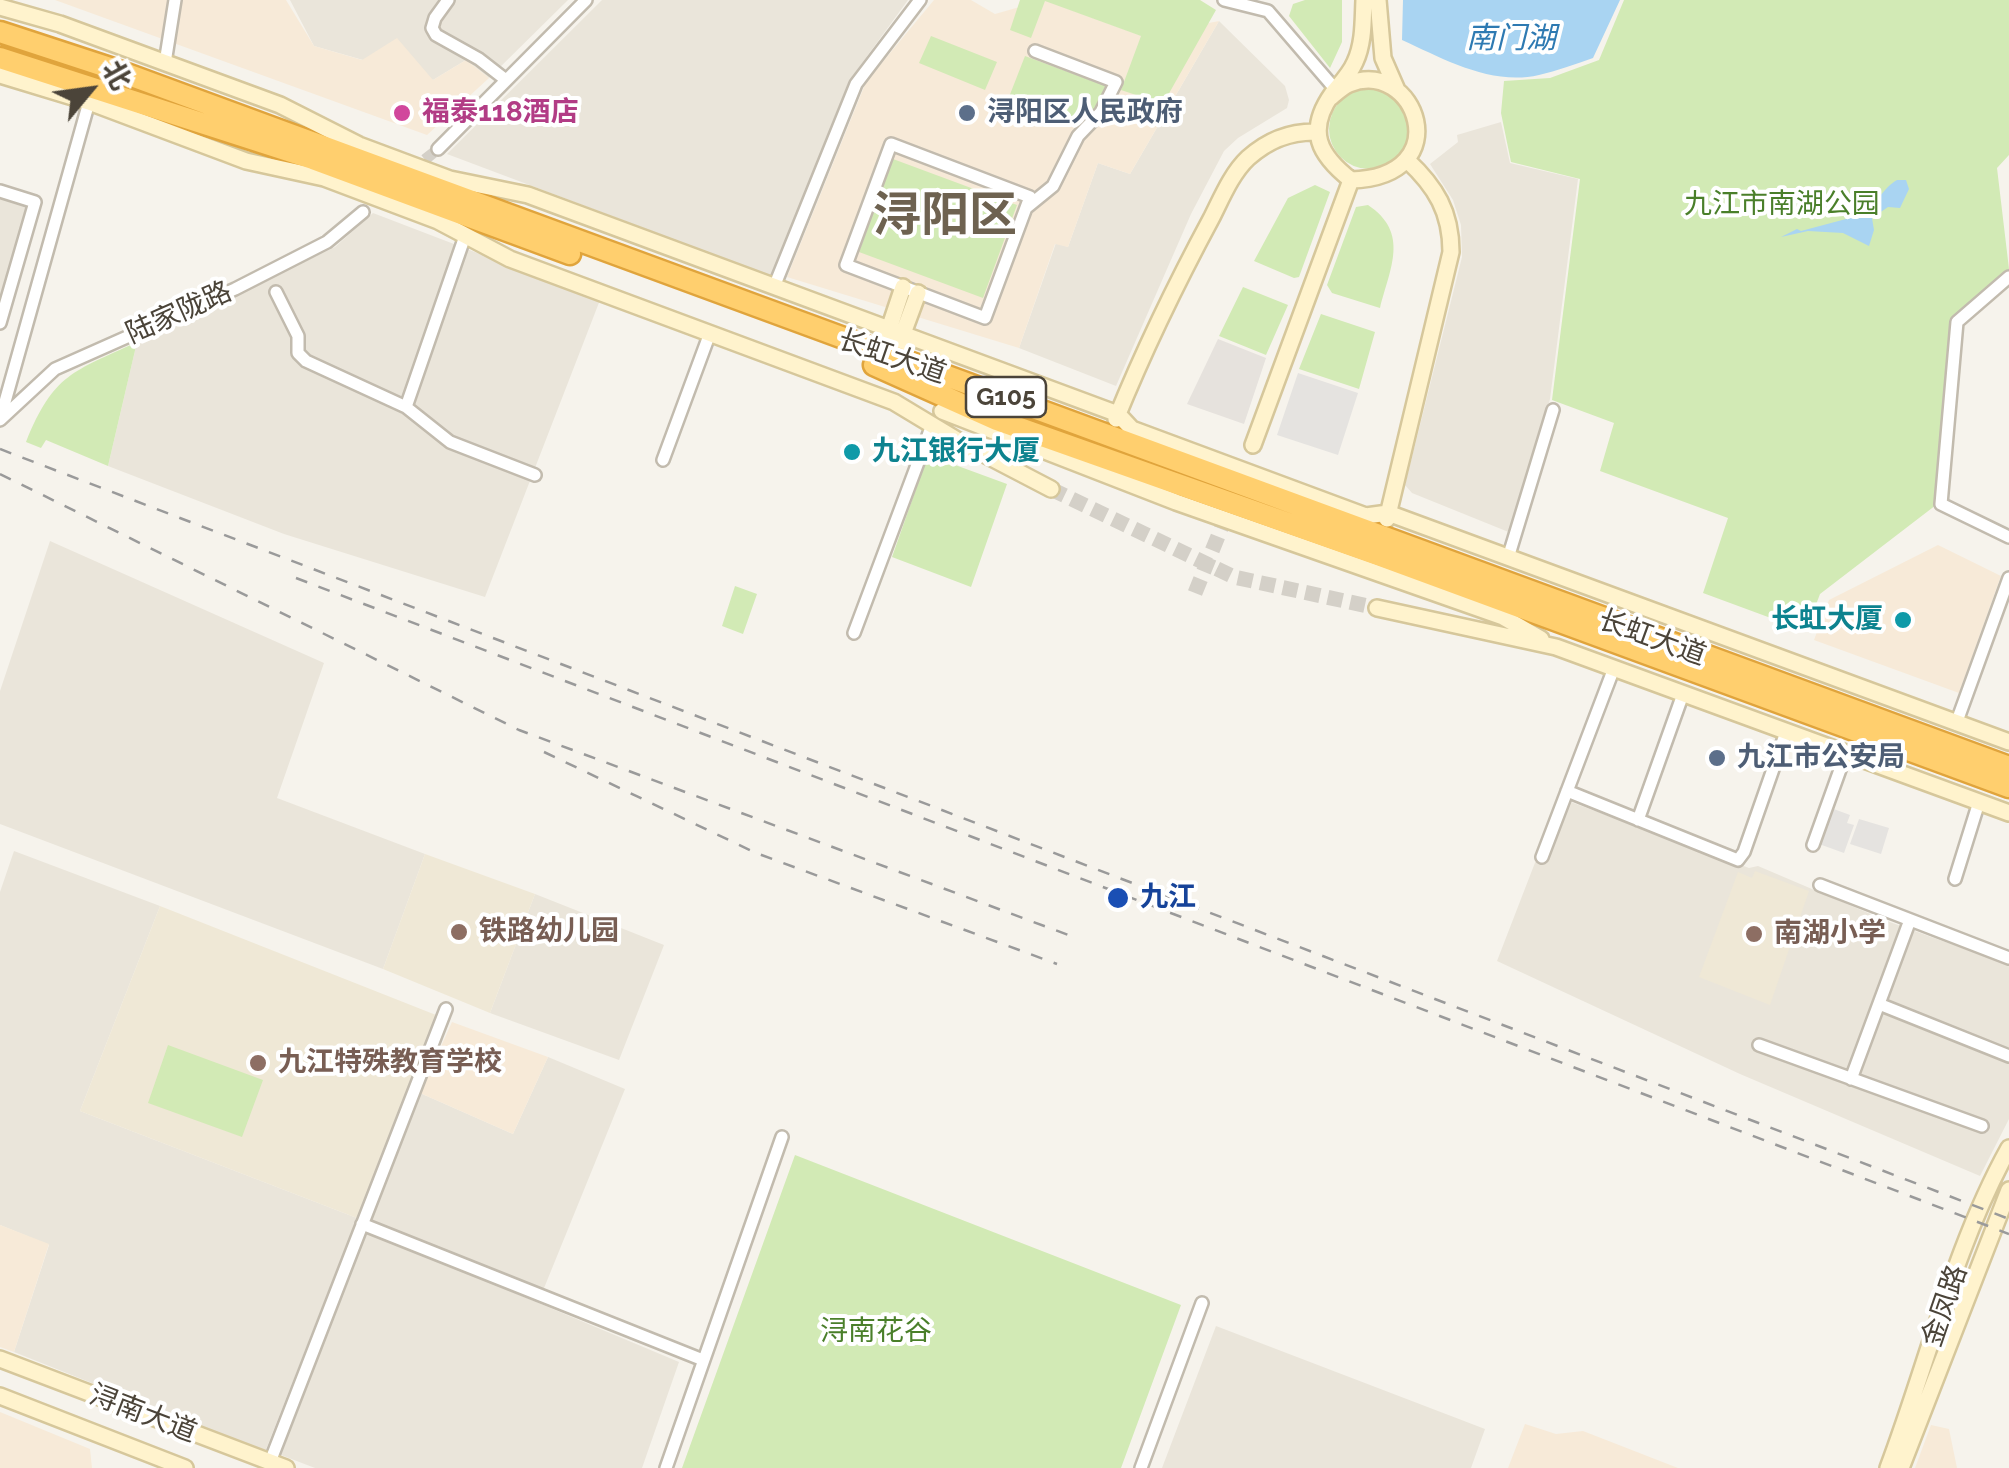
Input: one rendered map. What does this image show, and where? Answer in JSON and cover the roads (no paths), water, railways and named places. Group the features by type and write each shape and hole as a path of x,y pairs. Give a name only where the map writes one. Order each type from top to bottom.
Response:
{"highway":[{"name":"长虹大道","path":"0,32 113,69 885,362 997,420 1360,548 2009,787"},
{"name":"长虹大道","path":"0,58 313,159 885,362 1115,424 1382,537 2009,767"}],"street":[{"path":"165,62 175,0"},
{"path":"448,0 435,18 432,28 436,36 506,80"},
{"path":"438,148 586,0"},
{"path":"774,287 856,84 920,0"},
{"path":"1224,0 1257,4 1279,20 1333,94"},
{"path":"1333,94 1348,84 1368,80 1397,90 1406,98 1417,119 1417,140 1407,160 1392,174 1373,180 1352,180 1326,158 1318,132 1321,113 1333,94 1355,64 1363,30 1364,0"},
{"path":"1378,0 1383,58 1397,90"},
{"path":"0,6 280,104 359,145 450,179 528,195 896,332 1115,424 1348,510 1366,516 1388,512 2009,742"},
{"path":"1026,208 1054,186 1078,136 1102,112 1116,82 1035,52"},
{"path":"0,76 89,102 246,161 324,178 438,221 510,258 894,402 1051,488"},
{"path":"0,420 89,102"},
{"path":"1115,424 1184,269 1233,178 1247,159 1272,141 1293,131 1318,132"},
{"path":"891,144 1030,197 1026,208 985,318 846,265 891,144"},
{"path":"1382,537 1451,252 1445,207 1428,180 1407,160"},
{"path":"1253,444 1352,180"},
{"path":"0,191 36,202 0,323"},
{"name":"陆家陇路","path":"0,420 55,369 235,289 327,242 363,212"},
{"path":"406,408 465,236"},
{"path":"2009,277 1957,322 1941,504 2009,537"},
{"path":"885,362 911,290"},
{"path":"276,292 298,336 298,353 306,361 406,408 450,442 535,475"},
{"path":"664,460 710,333"},
{"path":"894,402 997,420"},
{"path":"942,410 1176,502 1503,617 1556,647"},
{"path":"1508,558 1552,410"},
{"path":"854,633 932,425"},
{"path":"1956,724 2009,578"},
{"path":"1377,608 1556,647 2009,813"},
{"path":"1645,656 1680,692"},
{"path":"1542,857 1614,668"},
{"path":"1809,696 1857,687"},
{"path":"1638,820 1680,692"},
{"path":"1567,791 1738,860 1786,732"},
{"path":"1812,741 1858,733"},
{"path":"1813,845 1846,753"},
{"path":"1956,879 1979,802"},
{"path":"1820,885 2009,958"},
{"path":"1851,1078 1910,920"},
{"path":"1879,1004 2009,1056"},
{"path":"278,1465 362,1224 446,1009"},
{"path":"1759,1045 1982,1126"},
{"path":"666,1468 782,1137"},
{"name":"金凤路","path":"1888,1468 1956,1273 2009,1148"},
{"name":"金凤路","path":"1902,1468 2009,1190"},
{"path":"362,1224 703,1360"},
{"path":"1141,1468 1202,1303"},
{"name":"浔南大道","path":"0,1359 278,1465"},
{"name":"浔南大道","path":"0,1396 185,1468"}],"water":[{"name":"南门湖","path":"1403,0 1620,0 1593,58 1546,73 1503,77 1468,69 1402,40"},
{"path":"1897,180 1906,180 1909,189 1900,208 1888,207 1872,218 1874,230 1869,246 1843,233 1808,231 1781,237 1797,229 1846,219 1854,207 1863,209"}],"tunnel":[{"path":"412,170 438,149"},
{"path":"1051,489 1234,577 1377,608"},
{"path":"1195,593 1229,509"}],"railway":[{"path":"0,449 2009,1219"},
{"path":"0,474 519,730 1071,936"},
{"path":"296,578 2009,1234"},
{"path":"544,752 756,853 1057,964"}],"place":[{"name":"福泰118酒店","path":"402,113"},
{"name":"浔阳区人民政府","path":"967,113"},
{"name":"九江银行大厦","path":"852,452"},
{"name":"长虹大厦","path":"1903,620"},
{"name":"九江市公安局","path":"1717,758"},
{"name":"九江","path":"1118,898"},
{"name":"铁路幼儿园","path":"459,932"},
{"name":"南湖小学","path":"1754,934"},
{"name":"九江特殊教育学校","path":"258,1063"}],"district":[{"name":"浔阳区","path":"945,217"}],"park label":[{"name":"九江市南湖公园","path":"1782,205"},
{"name":"浔南花谷","path":"876,1332"}]}
